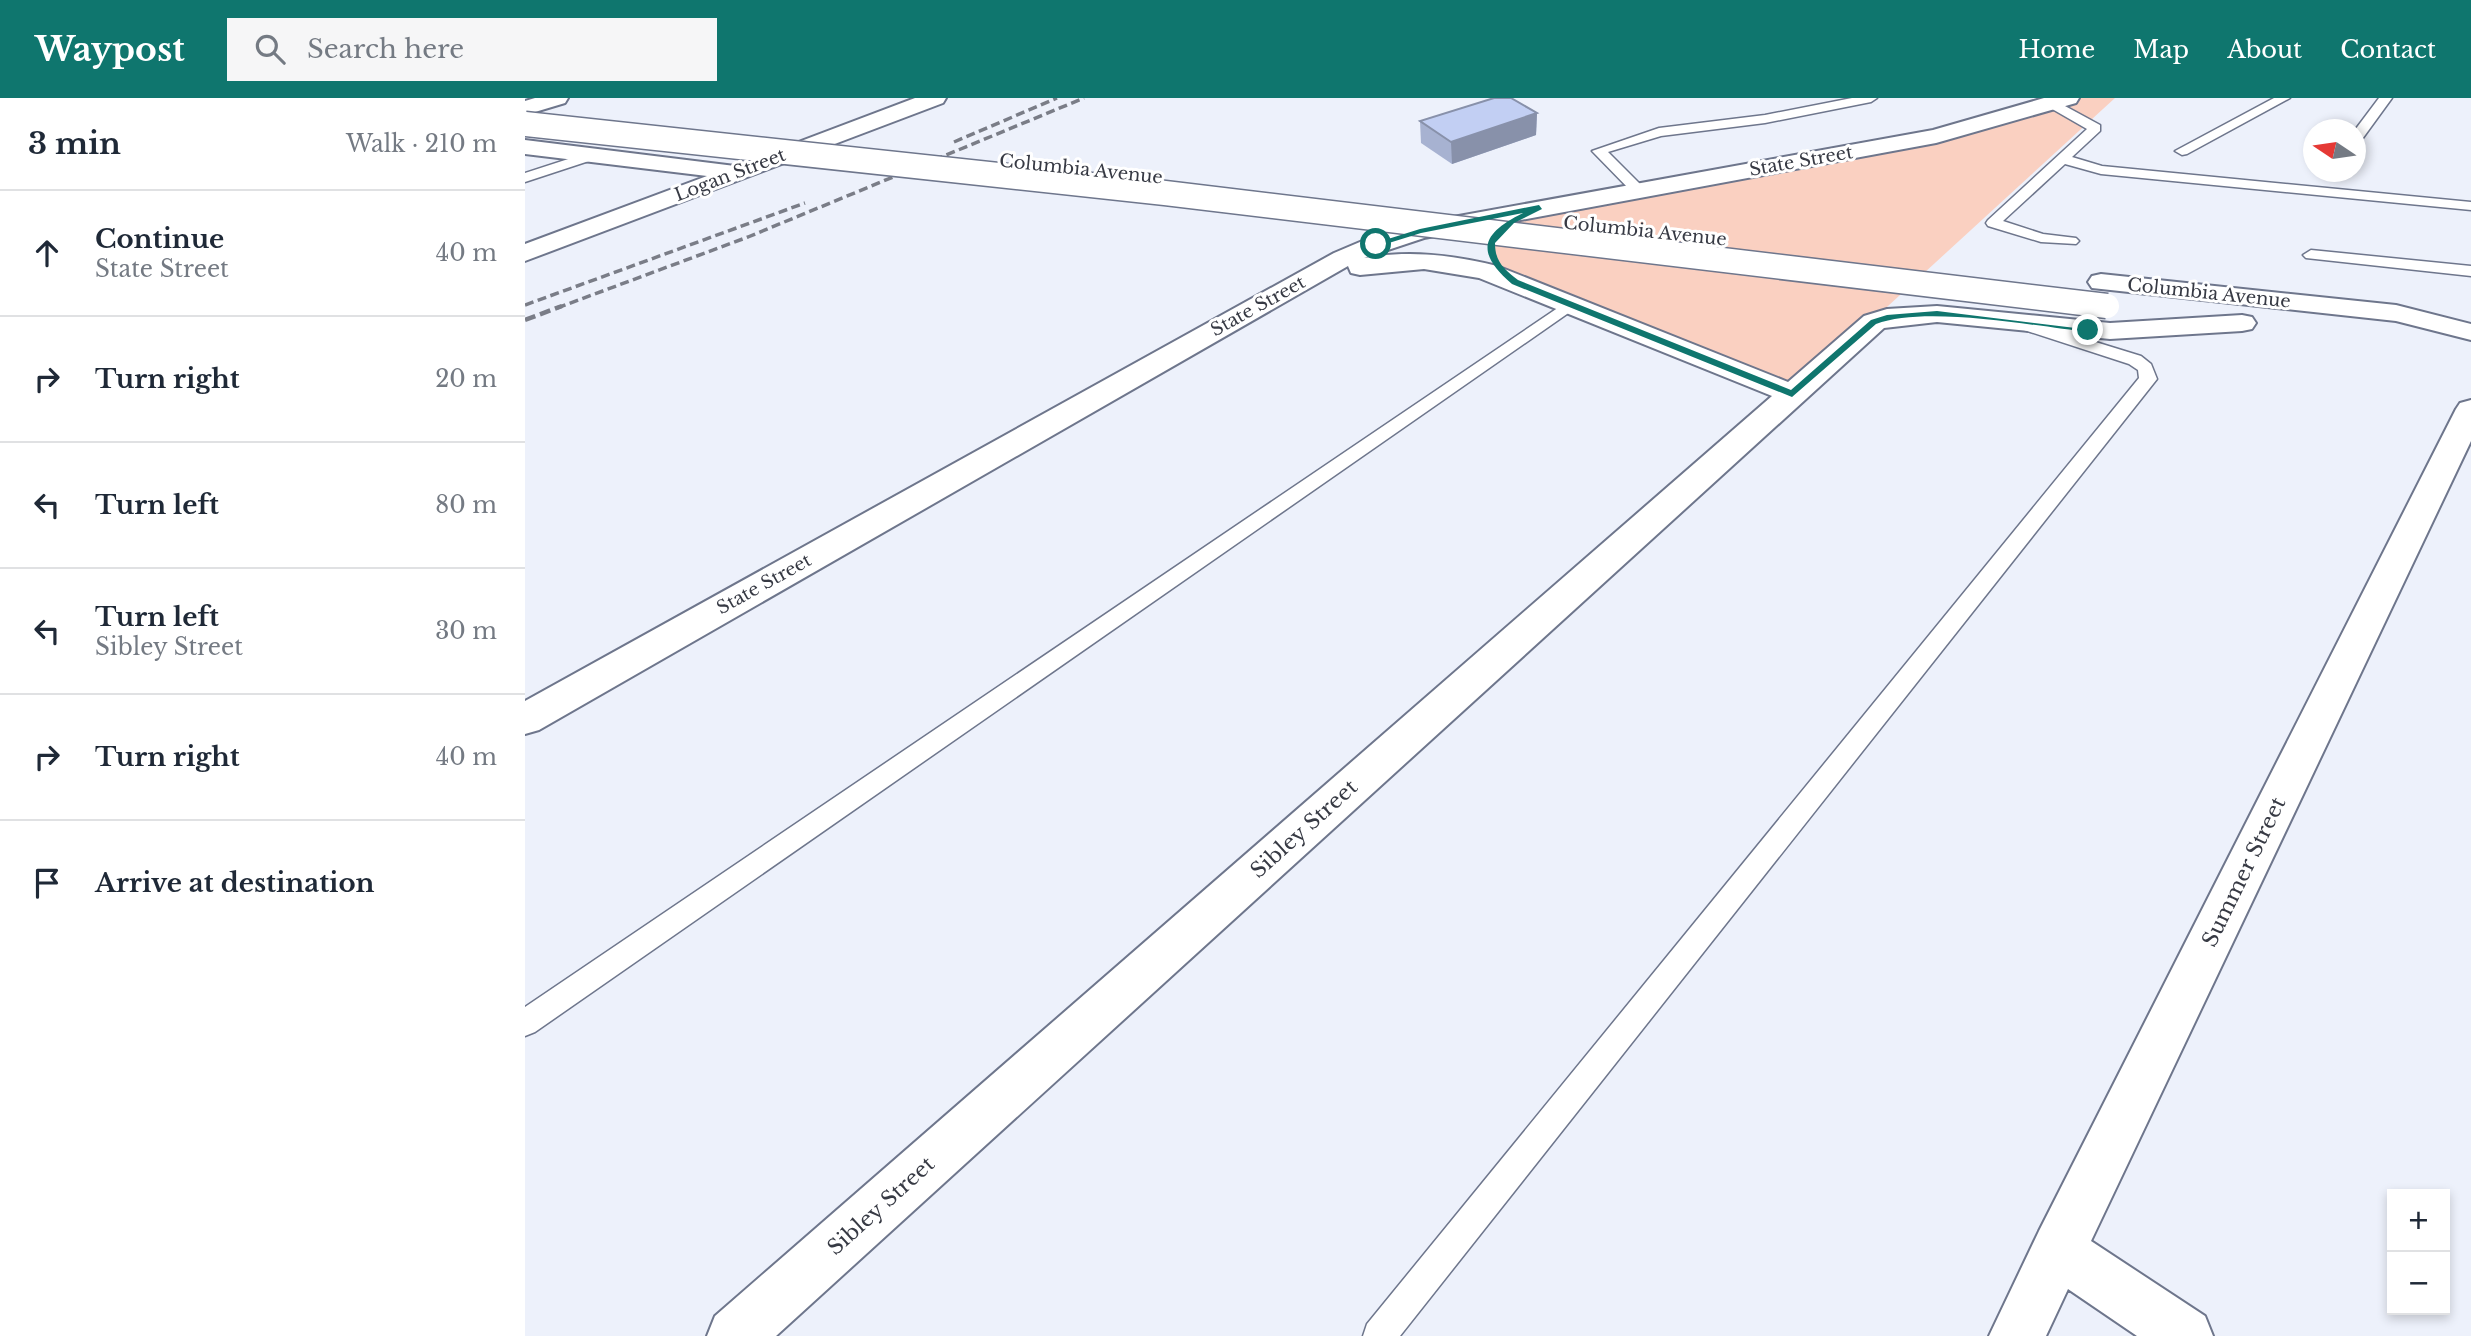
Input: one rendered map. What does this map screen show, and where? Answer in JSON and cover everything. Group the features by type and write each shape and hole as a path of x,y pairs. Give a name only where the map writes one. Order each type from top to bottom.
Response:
{"street":[{"path":"525,108 557,98"},
{"name":"Logan Street","path":"525,253 935,98"},
{"name":"State Street","path":"525,719 1343,258 1376,244 1420,231 1539,207 1936,136 2060,100"},
{"name":"Columbia Avenue","path":"525,108 2066,278 2104,294 2255,325 2110,331 2011,321"},
{"name":"Columbia Avenue","path":"525,124 2104,294 2396,313 2471,332"},
{"path":"525,147 737,173"},
{"path":"1515,282 1496,266 1491,254 1491,243 1512,221 1539,207"},
{"path":"1306,279 1371,265 1435,262 1461,264 1515,282 1792,394"},
{"name":"Sibley Street","path":"735,1336 1874,322 1887,317 1937,314 2011,321"},
{"path":"2399,340 2471,343"},
{"name":"Summer Street","path":"2017,1336 2471,409"},
{"path":"2059,1250 2185,1336"}],"lane":[{"path":"1637,190 1599,151 1660,132 1765,120 1844,101 1871,98"},
{"path":"2182,151 2284,98"},
{"path":"2366,124 2386,98"},
{"path":"2060,100 2095,128 1993,223 2041,238 2071,241"},
{"path":"525,178 593,155"},
{"path":"2064,159 2101,170 2320,186 2471,206"},
{"path":"2311,255 2471,271"},
{"path":"525,1023 1571,304"},
{"path":"1379,1336 2148,379 2145,366 2135,360 2011,321"}],"shaded area":[{"path":"2068,98 2115,98 1792,394 1496,266 1493,258 1494,240 1512,221 1891,145"}],"building":[{"path":"1494,98 1511,98 1537,113 1451,142 1420,121"}],"railway":[{"path":"954,142 1057,98"},
{"path":"557,308 748,237 1084,98"},
{"path":"525,305 805,203"},
{"path":"525,320 562,306"}],"route":[{"path":"1376,244 1420,231 1539,207 1512,221 1491,243 1491,254 1496,266 1515,282 1792,394 1874,322 1887,317 1937,314 2088,330"}]}
